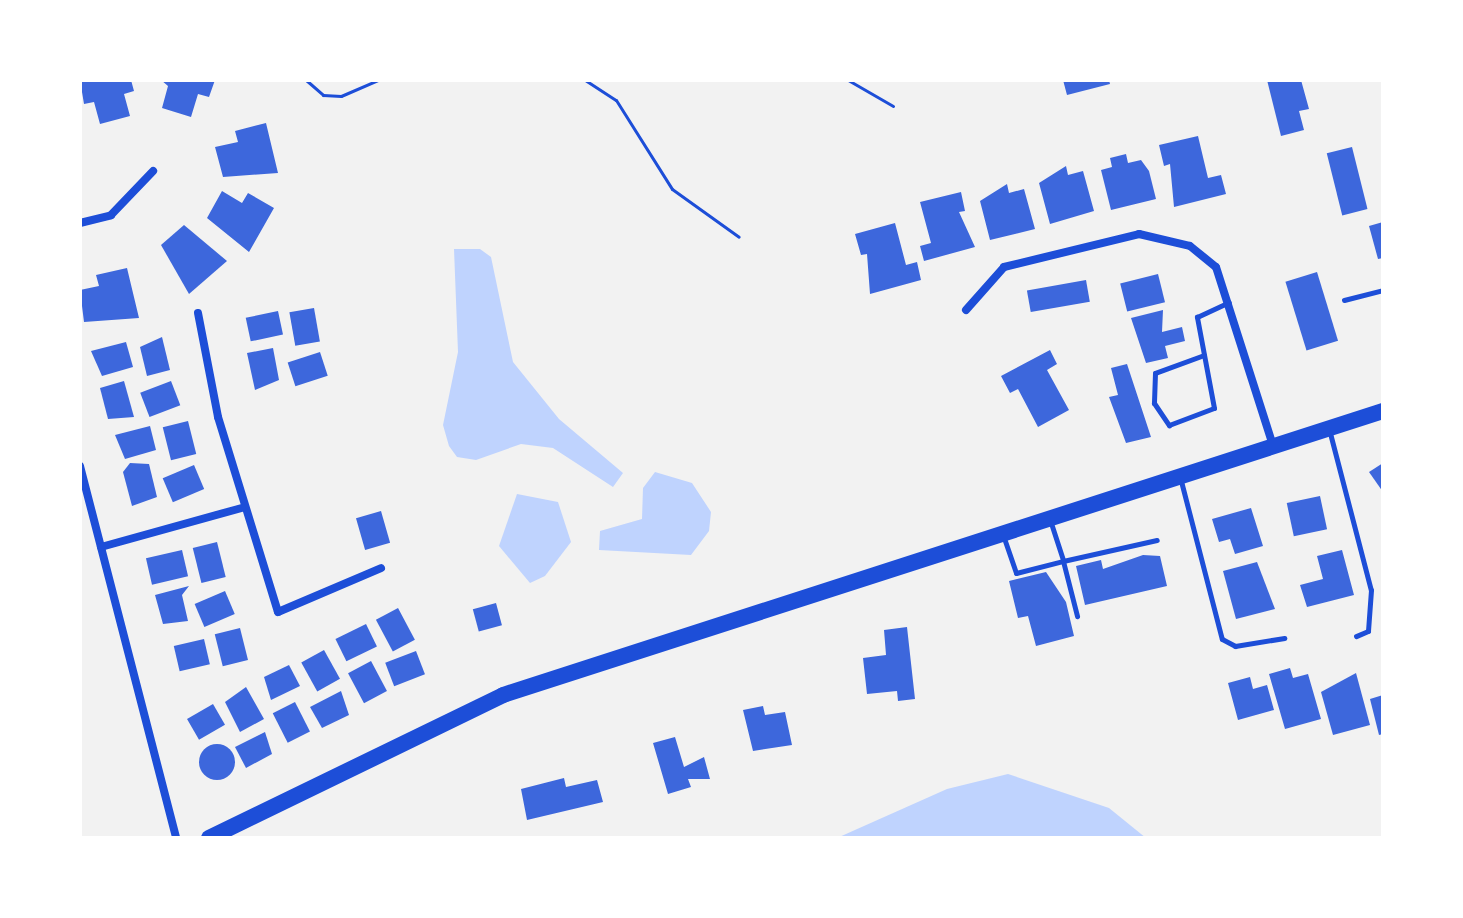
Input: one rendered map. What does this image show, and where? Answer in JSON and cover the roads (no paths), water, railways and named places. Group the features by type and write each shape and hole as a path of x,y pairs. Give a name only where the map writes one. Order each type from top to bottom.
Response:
{"main road":[{"path":"209,838 503,695 1383,411"}],"street":[{"path":"80,223 111,215 153,171"},
{"path":"966,310 1004,267 1139,234 1190,246 1216,267 1230,301 1273,446"},
{"path":"198,313 242,508 278,612 381,568"},
{"path":"81,473 176,838"},
{"path":"101,547 242,508"}],"lane":[{"path":"1344,300 1383,290"},
{"path":"1204,355 1155,373 1154,403 1169,425 1214,408 1197,317 1230,301"},
{"path":"1329,428 1371,590 1368,631 1356,636"},
{"path":"1180,476 1215,628 1235,646 1284,638"},
{"path":"1050,519 1077,616"},
{"path":"1002,534 1016,573 1157,540"}],"water":[{"path":"454,249 480,249 491,257 513,362 559,419 623,473 613,487 553,448 521,444 476,460 457,457 449,446 443,425 458,352"},
{"path":"655,472 692,483 711,512 709,531 691,555 599,550 600,531 642,519 643,488"},
{"path":"517,494 558,502 571,542 545,576 530,583 499,546"},
{"path":"1008,774 1109,808 1146,838 837,838 947,789"}]}
